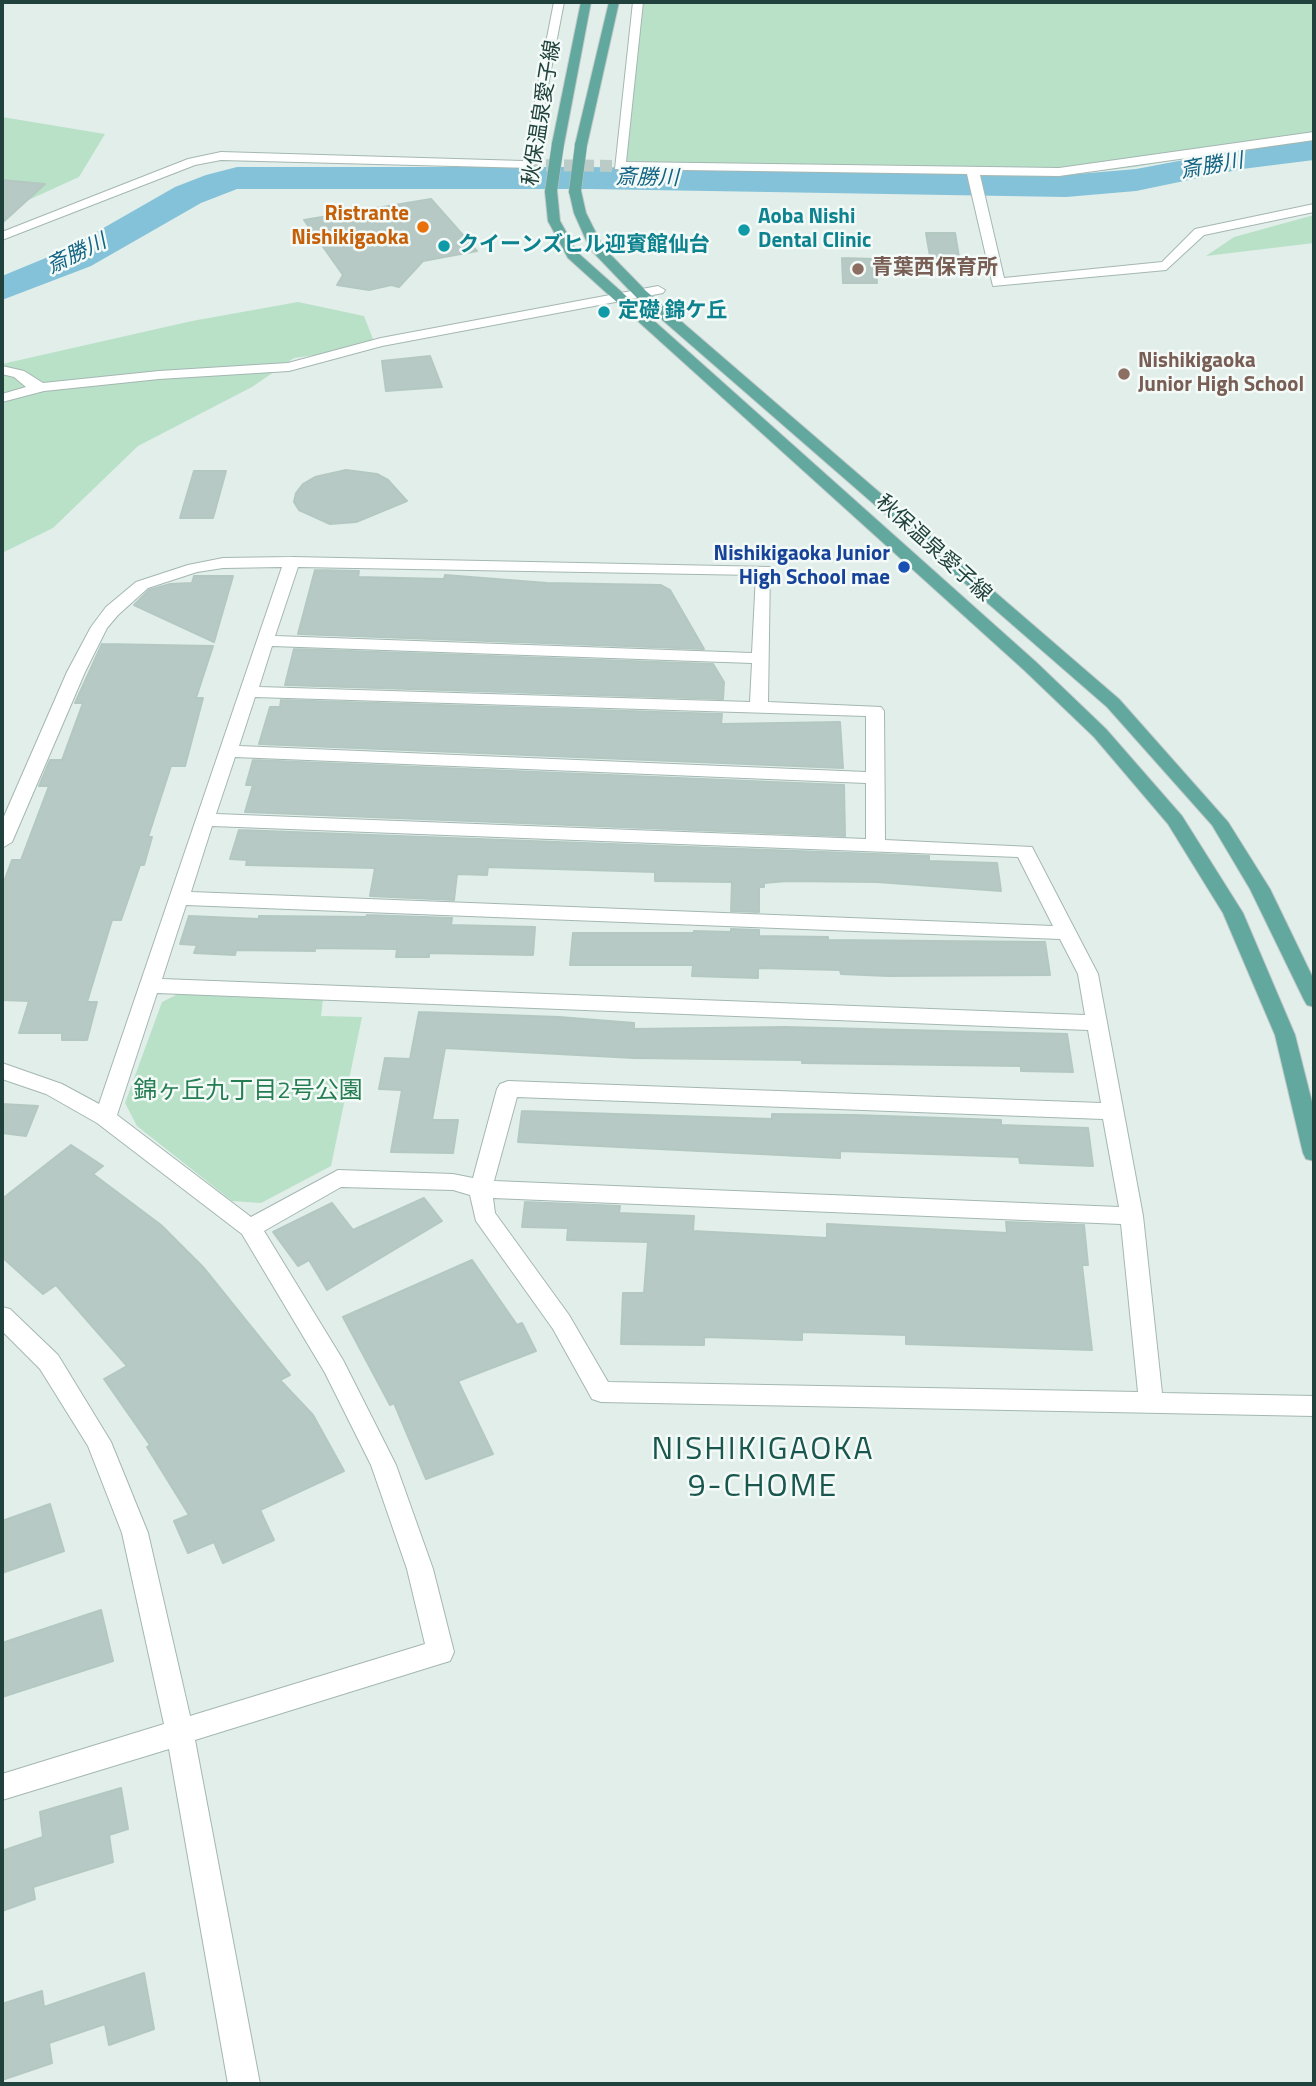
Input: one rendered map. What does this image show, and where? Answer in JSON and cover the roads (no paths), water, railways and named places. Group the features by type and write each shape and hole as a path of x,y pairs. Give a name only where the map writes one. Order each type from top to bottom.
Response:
{"main road":[{"name":"秋保温泉愛子線","path":"586,2 551,191 554,221 561,237 573,255 618,299 1030,666 1100,733 1175,820 1233,913 1285,1035 1314,1153"},
{"name":"秋保温泉愛子線","path":"614,2 581,145 575,191 580,213 597,249 641,294 1114,703 1219,822 1267,901 1314,1000"}],"street":[{"path":"2,236 82,207 184,164 221,156 527,165 559,2"},
{"path":"638,2 619,166 973,174 1059,172 1314,136"},
{"path":"556,20 581,20"},
{"path":"609,20 635,21"},
{"path":"973,174 998,283 1166,266 1200,232 1232,223 1314,208"},
{"path":"2,398 43,387 159,375 289,367 381,342 659,290"},
{"path":"2,370 19,373 33,384 43,387"},
{"path":"105,1117 292,562"},
{"path":"2,842 76,671 99,627 111,611 142,585 168,575 223,563 764,570 759,709"},
{"path":"266,641 761,657"},
{"path":"250,692 875,711 876,844"},
{"path":"228,751 876,778"},
{"path":"205,820 1025,851 1088,974 1132,1216 1151,1404"},
{"path":"180,898 1068,933"},
{"path":"149,986 1098,1023"},
{"path":"2,1071 54,1089 105,1117 177,1175 250,1228 334,1367 383,1465 420,1569 440,1652 2,1787"},
{"path":"1114,1111 508,1089 481,1189 484,1215 561,1322 600,1392 1314,1406"},
{"path":"250,1228 338,1178 453,1182 481,1189 1132,1216"},
{"path":"2,1315 49,1362 99,1442 135,1533 180,1734 244,2084"}],"waterway":[{"name":"斎勝川","path":"2,289 78,258 188,195 218,182 237,178 590,178 1066,186 1136,180 1242,159 1314,150"}],"tunnel":[{"path":"528,165 619,166"}],"place":[{"name":"Ristrante Nishikigaoka","path":"423,227"},
{"name":"Aoba Nishi Dental Clinic","path":"744,230"},
{"name":"クイーンズヒル迎賓館仙台","path":"444,246"},
{"name":"青葉西保育所","path":"858,269"},
{"name":"定礎 錦ケ丘","path":"604,312"},
{"name":"Nishikigaoka Junior High School","path":"1124,374"},
{"name":"Nishikigaoka Junior High School mae","path":"904,567"}],"district":[{"name":"NISHIKIGAOKA 9-CHOME","path":"763,1470"}],"park label":[{"name":"錦ヶ丘九丁目2号公園","path":"248,1092"}]}
